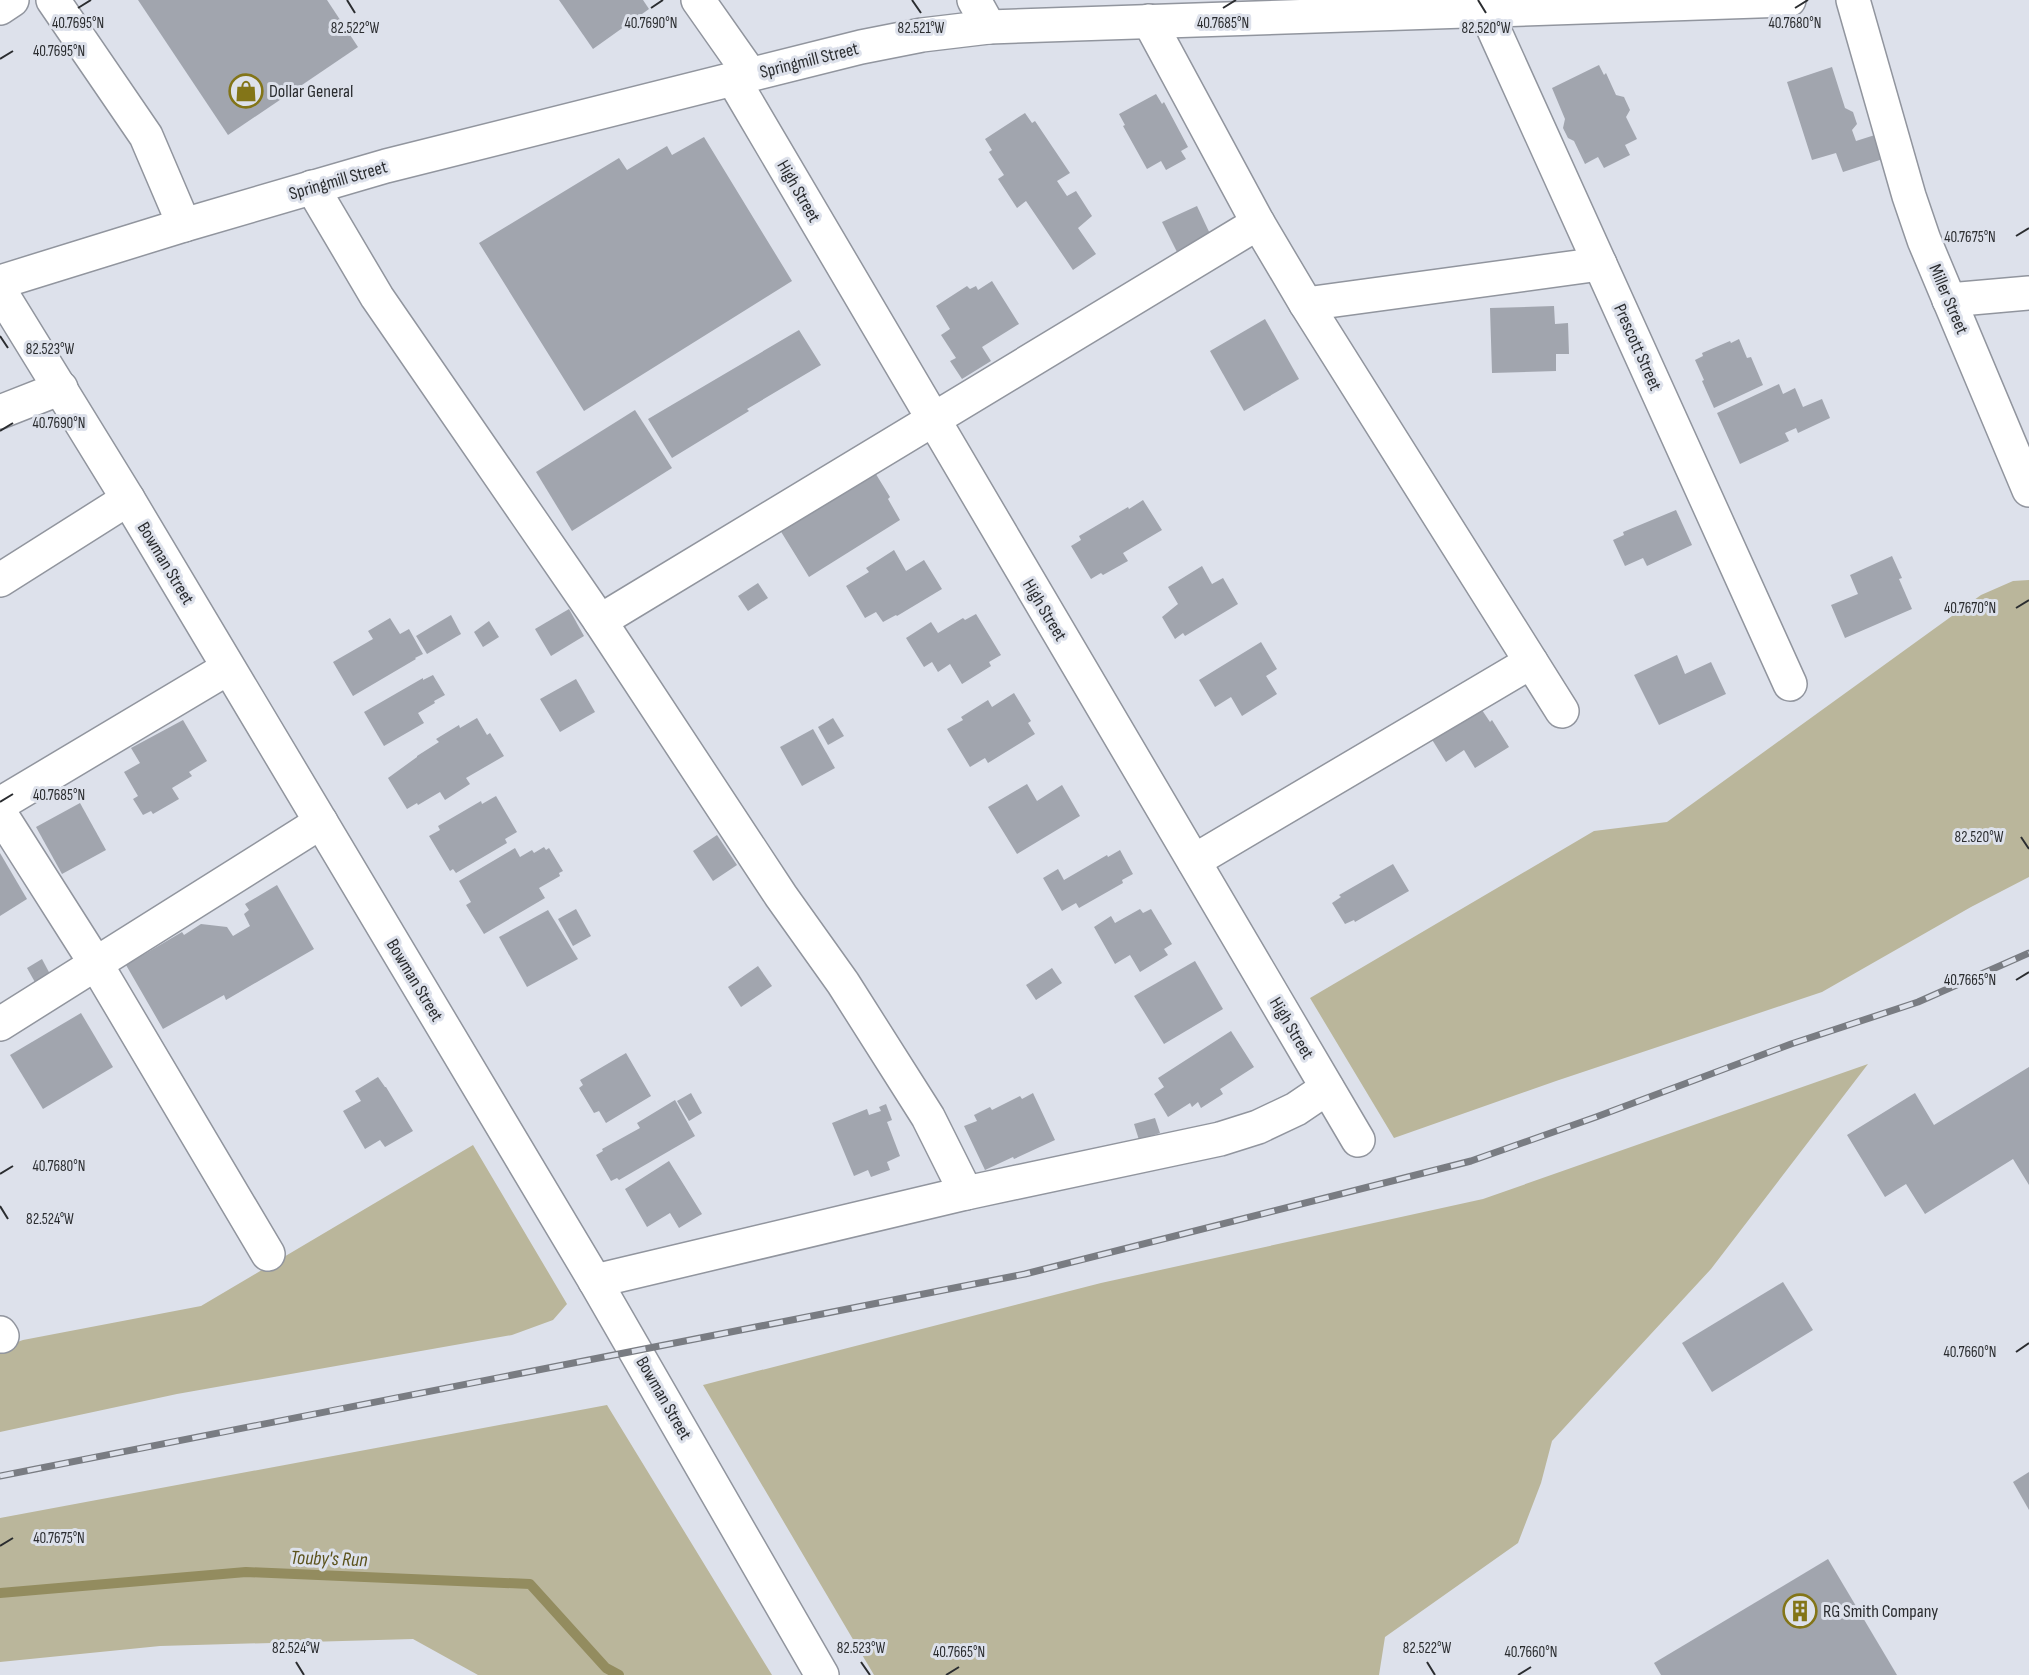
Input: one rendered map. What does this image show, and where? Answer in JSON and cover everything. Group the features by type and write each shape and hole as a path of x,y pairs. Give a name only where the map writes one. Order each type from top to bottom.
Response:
{"street":[{"path":"0,8 12,0"},
{"path":"53,0 146,136 184,225"},
{"name":"High Street","path":"698,0 933,418 1358,1140"},
{"name":"Springmill Street","path":"0,282 184,225 398,163 892,40 954,30 981,14 1149,21 1260,9 1485,10 1543,4 1789,0"},
{"name":"Miller Street","path":"1853,0 1909,196 1924,240 2029,490"},
{"name":"Prescott Street","path":"1485,10 1790,684"},
{"path":"1149,21 1258,223 1306,304 1562,711"},
{"path":"312,187 377,297 600,621 780,896 843,983 895,1062 928,1117 966,1193"},
{"path":"600,621 1258,223"},
{"path":"1306,304 1600,264"},
{"name":"Bowman Street","path":"0,291 128,499 595,1281 822,1675"},
{"path":"1949,300 2029,293"},
{"path":"0,412 61,388"},
{"path":"0,580 128,499"},
{"path":"1194,861 1531,662"},
{"path":"0,804 228,668"},
{"path":"0,813 96,964 268,1254"},
{"path":"0,1024 321,822"},
{"path":"595,1281 966,1193 1220,1139 1258,1127 1296,1109 1327,1088"}],"shaded area":[{"path":"2029,580 2029,877 1971,907 1822,992 1394,1138 1310,998 1594,831 1667,822 1981,595 2013,581"},
{"path":"1868,1064 1711,1269 1552,1441 1541,1483 1518,1543 1385,1637 1379,1675 874,1675 703,1385 1101,1283 1483,1199"},
{"path":"473,1145 567,1304 553,1320 512,1335 177,1394 0,1432 0,1348 23,1340 201,1306"},
{"path":"607,1405 772,1675 478,1675 413,1639 160,1646 0,1662 0,1518"}],"building":[{"name":"Dollar General","path":"138,0 327,0 358,47 228,135"},
{"path":"559,0 643,0 649,9 593,49"},
{"path":"1599,65 1604,75 1606,73 1616,95 1624,97 1630,110 1626,117 1637,139 1625,145 1630,155 1604,168 1598,157 1585,164 1574,141 1568,138 1563,128 1565,119 1552,88"},
{"path":"1832,67 1845,108 1853,112 1857,124 1852,130 1856,141 1878,134 1886,158 1843,172 1836,153 1812,160 1787,82"},
{"path":"1156,94 1162,104 1164,102 1188,147 1181,151 1186,159 1166,170 1161,161 1147,169 1123,126 1125,125 1119,114"},
{"path":"1025,113 1032,123 1035,121 1070,173 1057,181 1067,196 1076,191 1092,216 1078,228 1096,254 1073,270 1026,201 1017,208 998,179 1004,175 989,152 992,150 985,139"},
{"path":"704,137 792,281 584,411 479,243 619,158 627,170 667,146 672,155"},
{"path":"1197,206 1211,236 1177,252 1162,222"},
{"path":"992,281 1019,324 982,347 991,361 962,379 950,361 956,358 941,335 950,329 936,306 967,286 970,289 976,286 978,290"},
{"path":"1554,306 1555,324 1568,323 1569,354 1556,354 1556,371 1492,373 1490,308"},
{"path":"1265,319 1299,379 1244,411 1210,351"},
{"path":"799,330 821,365 747,409 749,411 672,458 648,419"},
{"path":"1739,339 1747,358 1751,357 1763,385 1714,408 1695,360 1703,356 1702,353"},
{"path":"1779,384 1783,394 1795,388 1803,407 1822,399 1830,418 1798,433 1796,428 1785,433 1789,441 1740,464 1717,413"},
{"path":"635,410 672,468 572,531 536,472"},
{"path":"874,471 890,497 888,499 900,520 809,577 780,530"},
{"path":"1143,500 1162,530 1123,553 1128,561 1091,579 1071,546 1081,540 1079,536"},
{"path":"1676,510 1692,545 1647,566 1643,558 1625,566 1613,540 1624,535 1623,532"},
{"path":"894,550 906,571 924,560 942,589 883,622 876,612 865,618 846,586 869,572 866,568"},
{"path":"1892,556 1912,609 1845,638 1831,605 1858,594 1850,575"},
{"path":"1202,566 1212,584 1223,578 1238,604 1185,636 1183,633 1175,639 1162,617 1178,604 1168,587"},
{"path":"758,583 768,598 748,611 738,596"},
{"path":"569,609 584,636 551,656 535,629"},
{"path":"976,614 1001,655 989,662 991,666 962,684 950,664 938,672 932,662 924,667 906,638 931,622 938,633 963,618 965,620"},
{"path":"451,615 461,634 427,654 416,636"},
{"path":"390,618 400,634 409,629 423,654 353,696 333,662 373,639 368,631"},
{"path":"489,621 499,637 483,647 474,632"},
{"path":"1261,642 1277,669 1266,676 1277,694 1242,716 1231,697 1215,707 1199,680"},
{"path":"1677,655 1685,674 1711,662 1726,694 1659,725 1634,675"},
{"path":"433,675 445,695 418,713 424,723 384,746 364,712 423,678 423,680"},
{"path":"576,679 595,712 560,732 540,699"},
{"path":"1014,693 1031,721 1028,723 1035,734 988,763 985,758 970,767 947,729 963,720 961,717 988,700 992,707"},
{"path":"1480,707 1490,722 1492,720 1509,747 1475,768 1464,750 1446,762 1431,738"},
{"path":"477,718 487,735 490,733 504,756 466,778 470,784 445,800 440,792 407,809 388,778 439,742 436,739 459,725 460,728"},
{"path":"833,718 844,736 828,745 818,727"},
{"path":"183,720 207,761 189,772 192,776 172,788 179,799 153,814 151,811 143,815 133,799 138,796 124,772 140,763 131,748"},
{"path":"813,729 835,768 802,786 780,747"},
{"path":"1027,784 1037,801 1062,785 1080,816 1017,854 988,807"},
{"path":"496,796 517,832 505,839 507,843 456,873 453,869 450,871 429,836 440,830 438,826 481,801 482,804"},
{"path":"80,803 106,850 62,874 36,827"},
{"path":"717,835 737,865 713,881 693,851"},
{"path":"544,847 546,850 549,848 563,871 559,873 560,876 539,888 545,898 484,934 466,905 471,902 459,881 515,848 520,857 532,850 534,853"},
{"path":"1120,850 1133,874 1122,880 1123,883 1079,908 1076,903 1062,911 1043,878 1058,869 1064,880"},
{"path":"0,853 27,899 0,916"},
{"path":"1393,864 1409,891 1355,922 1354,920 1345,924 1332,903 1341,897 1339,895"},
{"path":"277,885 314,949 226,1000 224,995 163,1029 126,965 182,932 184,935 201,924 227,927 233,936 250,926 244,914 249,910 245,904"},
{"path":"576,909 591,936 573,946 558,919"},
{"path":"1140,909 1143,913 1151,909 1172,944 1164,949 1168,955 1140,972 1130,955 1115,964 1094,927 1111,916 1115,923"},
{"path":"548,910 578,959 527,987 499,937"},
{"path":"42,959 51,976 36,984 27,968"},
{"path":"1195,961 1223,1009 1164,1044 1134,996"},
{"path":"758,966 772,986 741,1007 728,987"},
{"path":"1052,968 1062,983 1036,1000 1026,985"},
{"path":"81,1013 113,1067 43,1109 10,1055"},
{"path":"1231,1031 1254,1067 1220,1089 1223,1094 1201,1108 1198,1102 1192,1107 1190,1103 1168,1117 1154,1094 1164,1087 1158,1078"},
{"path":"626,1053 651,1096 606,1123 599,1111 594,1113 579,1088 583,1085 580,1080"},
{"path":"2029,1067 2029,1185 2013,1159 1925,1214 1906,1184 1885,1197 1847,1135 1915,1093 1934,1125"},
{"path":"378,1077 413,1131 385,1147 380,1140 365,1149 343,1111 361,1101 355,1091"},
{"path":"691,1093 702,1113 689,1121 677,1101"},
{"path":"1033,1093 1055,1140 985,1170 964,1126 977,1121 974,1115 990,1107 992,1110 1020,1096 1022,1099"},
{"path":"675,1100 695,1136 619,1180 617,1178 611,1181 596,1155 603,1151 602,1149 640,1128 637,1123"},
{"path":"886,1104 892,1120 887,1122 900,1156 887,1162 890,1170 871,1177 868,1170 854,1176 832,1123 867,1109 869,1115 881,1111 879,1107"},
{"path":"1155,1118 1160,1133 1139,1140 1134,1124"},
{"path":"669,1161 702,1214 679,1228 670,1213 647,1227 625,1189"},
{"path":"1783,1282 1813,1330 1712,1392 1682,1343"},
{"path":"2029,1472 2029,1510 2013,1482"},
{"name":"RG Smith Company","path":"1828,1559 1897,1675 1661,1675 1654,1663"}],"waterway":[{"name":"Touby's Run","path":"0,1593 246,1572 530,1584 606,1668 619,1675"}],"railway":[{"path":"0,1476 1025,1274 1471,1161 1791,1044 1918,1002 2029,953"}],"place":[{"name":"Dollar General","path":"246,91"},
{"name":"RG Smith Company","path":"1800,1611"}]}
